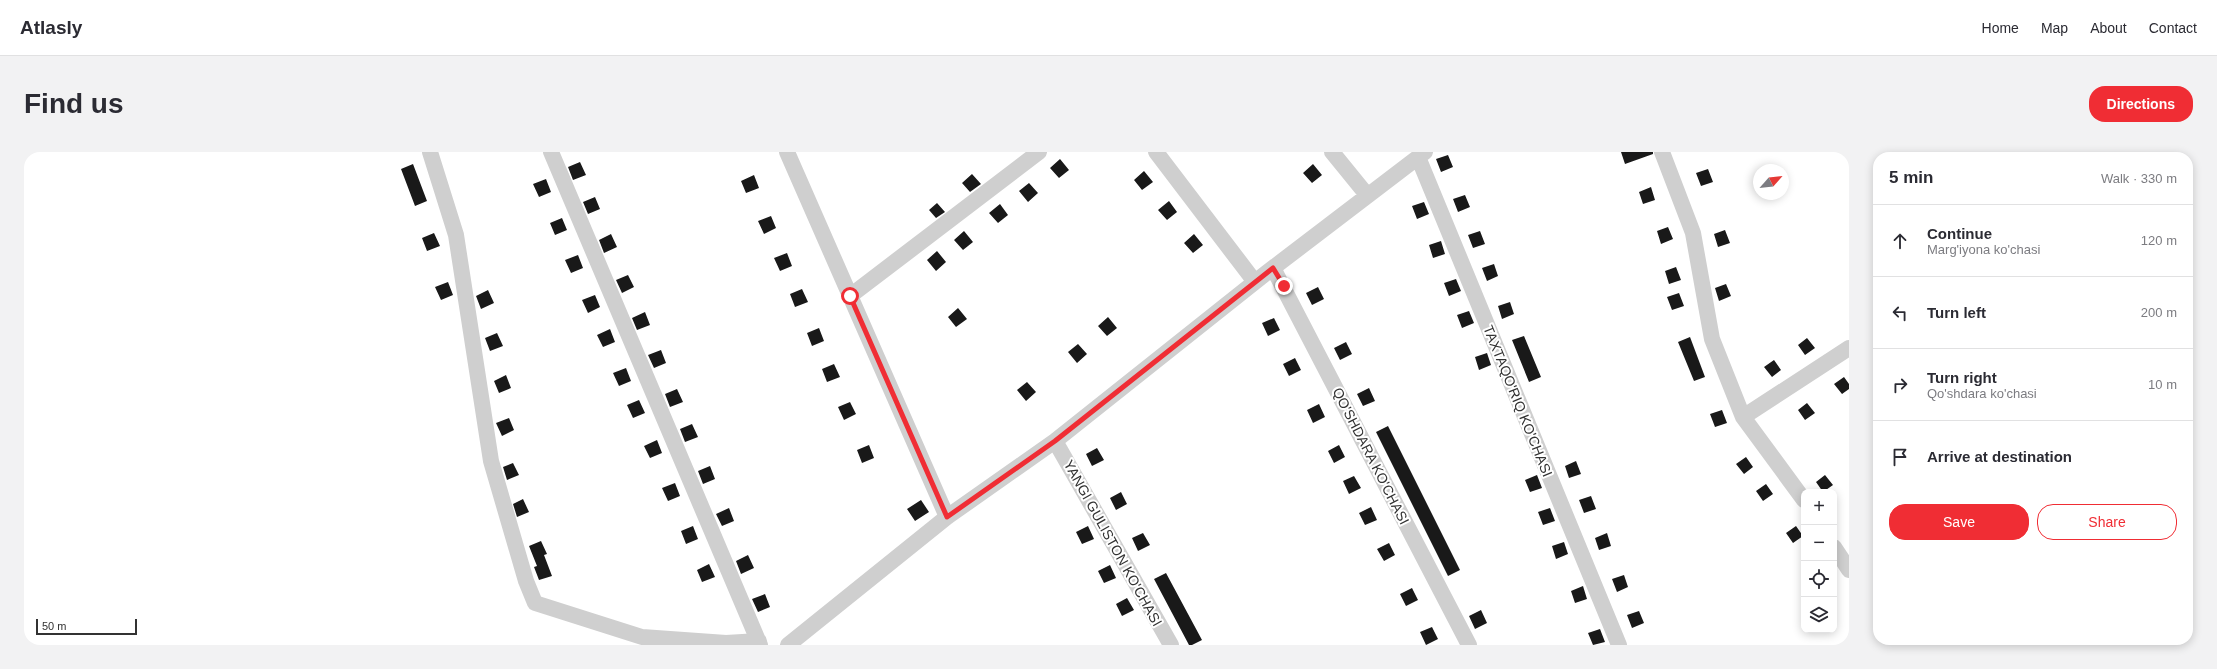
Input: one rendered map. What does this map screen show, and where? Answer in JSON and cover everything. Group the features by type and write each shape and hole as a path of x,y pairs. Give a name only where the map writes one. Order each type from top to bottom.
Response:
{"street":[{"path":"430,152 456,235 490,461 526,581 535,604 642,637 726,643 759,643 551,152"},
{"path":"788,152 947,517"},
{"path":"850,296 1040,152"},
{"path":"1156,152 1255,282"},
{"path":"1332,152 1367,195"},
{"path":"1662,152 1693,233 1712,339 1743,417 1801,496"},
{"path":"788,645 947,517 1055,441 1255,282 1421,154"},
{"name":"TAXTAQO'RIQ KO'CHASI","path":"1421,154 1619,645"},
{"name":"QO'SHDARA KO'CHASI","path":"1273,268 1468,645"},
{"path":"1743,417 1849,348"},
{"name":"YANGI GULISTON KO'CHASI","path":"1055,441 1171,645"},
{"path":"1837,552 1849,570"}],"building":[{"path":"1621,152 1653,152 1653,154 1625,164"},
{"path":"1448,155 1453,167 1441,172 1436,159"},
{"path":"1060,159 1069,170 1059,178 1050,168"},
{"path":"580,162 586,175 573,180 568,167"},
{"path":"413,164 427,201 415,206 401,169"},
{"path":"1313,164 1322,175 1312,183 1303,173"},
{"path":"1708,169 1713,182 1701,186 1696,173"},
{"path":"1144,171 1153,182 1142,190 1134,180"},
{"path":"972,174 981,184 970,192 962,183"},
{"path":"754,175 759,188 746,193 741,181"},
{"path":"546,179 551,192 539,197 533,184"},
{"path":"1029,183 1038,193 1028,202 1019,191"},
{"path":"1651,187 1655,200 1643,204 1639,192"},
{"path":"1465,195 1470,207 1458,212 1453,199"},
{"path":"595,197 600,209 588,214 583,202"},
{"path":"1169,201 1177,212 1167,220 1158,210"},
{"path":"1424,202 1429,214 1417,219 1412,206"},
{"path":"937,203 945,212 936,218 929,210"},
{"path":"1000,204 1008,215 998,223 989,213"},
{"path":"771,216 776,228 764,234 758,221"},
{"path":"562,218 567,230 555,235 550,223"},
{"path":"1668,227 1673,239 1661,244 1657,231"},
{"path":"1725,230 1730,243 1718,247 1714,234"},
{"path":"964,231 973,242 963,250 954,240"},
{"path":"1480,231 1485,244 1473,248 1468,235"},
{"path":"434,233 440,246 427,251 422,238"},
{"path":"611,234 617,247 604,253 599,240"},
{"path":"1194,234 1203,245 1193,253 1184,243"},
{"path":"1441,241 1445,254 1433,258 1429,245"},
{"path":"937,251 946,262 936,271 927,260"},
{"path":"787,253 792,266 780,271 774,258"},
{"path":"578,255 583,268 571,273 565,260"},
{"path":"1494,264 1498,276 1487,281 1482,268"},
{"path":"1676,267 1681,280 1669,284 1665,271"},
{"path":"628,275 634,287 622,293 616,280"},
{"path":"1456,279 1461,291 1449,296 1444,283"},
{"path":"448,282 453,295 441,300 435,287"},
{"path":"1726,284 1731,296 1719,301 1715,288"},
{"path":"1318,287 1324,299 1312,305 1306,293"},
{"path":"802,289 808,302 795,307 790,294"},
{"path":"488,290 494,303 481,309 476,296"},
{"path":"1679,293 1684,306 1672,310 1667,297"},
{"path":"595,295 600,307 588,313 582,300"},
{"path":"1510,302 1514,314 1502,319 1498,306"},
{"path":"958,308 967,319 956,327 948,317"},
{"path":"1469,311 1474,323 1462,328 1457,315"},
{"path":"645,312 650,325 637,330 632,318"},
{"path":"1108,317 1117,328 1107,336 1098,326"},
{"path":"1274,318 1280,330 1268,336 1262,323"},
{"path":"819,328 824,341 812,346 807,333"},
{"path":"610,329 615,342 603,347 597,335"},
{"path":"497,333 503,346 490,351 485,338"},
{"path":"1524,336 1541,377 1529,382 1512,340"},
{"path":"1690,337 1705,377 1694,381 1678,342"},
{"path":"1807,338 1815,348 1805,355 1798,345"},
{"path":"1346,342 1352,354 1340,360 1334,348"},
{"path":"1078,344 1087,354 1077,363 1068,352"},
{"path":"661,350 666,363 654,368 648,355"},
{"path":"1487,353 1491,365 1479,370 1475,357"},
{"path":"1295,358 1301,370 1289,376 1283,364"},
{"path":"1774,360 1781,370 1772,377 1764,367"},
{"path":"834,364 840,377 827,382 822,369"},
{"path":"626,368 631,381 619,386 613,373"},
{"path":"506,375 511,388 499,393 494,381"},
{"path":"1844,377 1849,384 1849,389 1842,394 1834,384"},
{"path":"1027,382 1036,392 1026,401 1017,390"},
{"path":"1369,388 1375,401 1363,406 1357,394"},
{"path":"677,389 683,402 670,407 665,394"},
{"path":"639,400 645,413 633,418 627,405"},
{"path":"850,402 856,414 844,420 838,407"},
{"path":"1807,403 1815,413 1805,420 1798,410"},
{"path":"1319,404 1325,417 1313,423 1307,410"},
{"path":"1722,410 1727,423 1715,427 1710,414"},
{"path":"509,418 514,430 502,436 496,423"},
{"path":"692,424 698,437 685,442 680,429"},
{"path":"1388,426 1460,570 1448,576 1376,432"},
{"path":"657,440 662,453 650,458 644,446"},
{"path":"869,445 874,458 862,463 857,450"},
{"path":"1339,445 1345,457 1334,463 1328,451"},
{"path":"1097,448 1104,460 1092,466 1086,454"},
{"path":"1746,457 1753,467 1744,474 1736,464"},
{"path":"1576,461 1581,474 1569,478 1565,466"},
{"path":"513,463 519,475 507,480 503,467"},
{"path":"710,466 715,479 703,484 698,471"},
{"path":"1537,475 1542,488 1530,492 1525,480"},
{"path":"1825,475 1833,485 1827,489 1821,489 1816,482"},
{"path":"1354,476 1361,488 1349,494 1343,481"},
{"path":"675,483 680,496 668,501 662,488"},
{"path":"1766,484 1773,494 1763,501 1756,491"},
{"path":"1121,492 1127,504 1116,510 1110,498"},
{"path":"1591,496 1596,509 1584,513 1579,500"},
{"path":"523,499 529,512 517,517 513,504"},
{"path":"921,500 929,512 915,521 907,509"},
{"path":"1371,507 1377,520 1365,525 1359,513"},
{"path":"729,508 734,521 722,526 716,514"},
{"path":"1550,508 1555,521 1543,525 1538,512"},
{"path":"693,526 698,539 686,544 681,531"},
{"path":"1088,526 1094,539 1082,544 1076,532"},
{"path":"1796,526 1801,533 1801,537 1793,543 1786,533"},
{"path":"1143,533 1150,545 1138,551 1132,538"},
{"path":"1607,533 1611,546 1599,550 1595,538"},
{"path":"541,541 547,554 544,555 552,576 539,580 534,567 537,566 529,546"},
{"path":"1564,542 1568,554 1556,559 1552,546"},
{"path":"1389,543 1395,555 1384,561 1377,549"},
{"path":"748,555 754,568 741,574 736,561"},
{"path":"709,564 715,577 702,582 697,570"},
{"path":"1110,565 1116,578 1104,583 1098,571"},
{"path":"1166,573 1202,640 1192,645 1189,645 1154,579"},
{"path":"1624,575 1628,587 1617,592 1612,579"},
{"path":"1583,586 1587,599 1575,603 1571,591"},
{"path":"1412,588 1418,600 1406,606 1400,594"},
{"path":"765,594 770,607 758,612 752,599"},
{"path":"1127,598 1134,610 1122,616 1116,604"},
{"path":"1481,610 1487,623 1475,629 1469,616"},
{"path":"1639,611 1644,623 1632,628 1627,615"},
{"path":"1432,627 1438,639 1426,645 1420,632"},
{"path":"1600,629 1605,642 1593,645 1588,633"}],"route":[{"path":"850,296 947,517 1055,441 1273,268 1284,286"}]}
